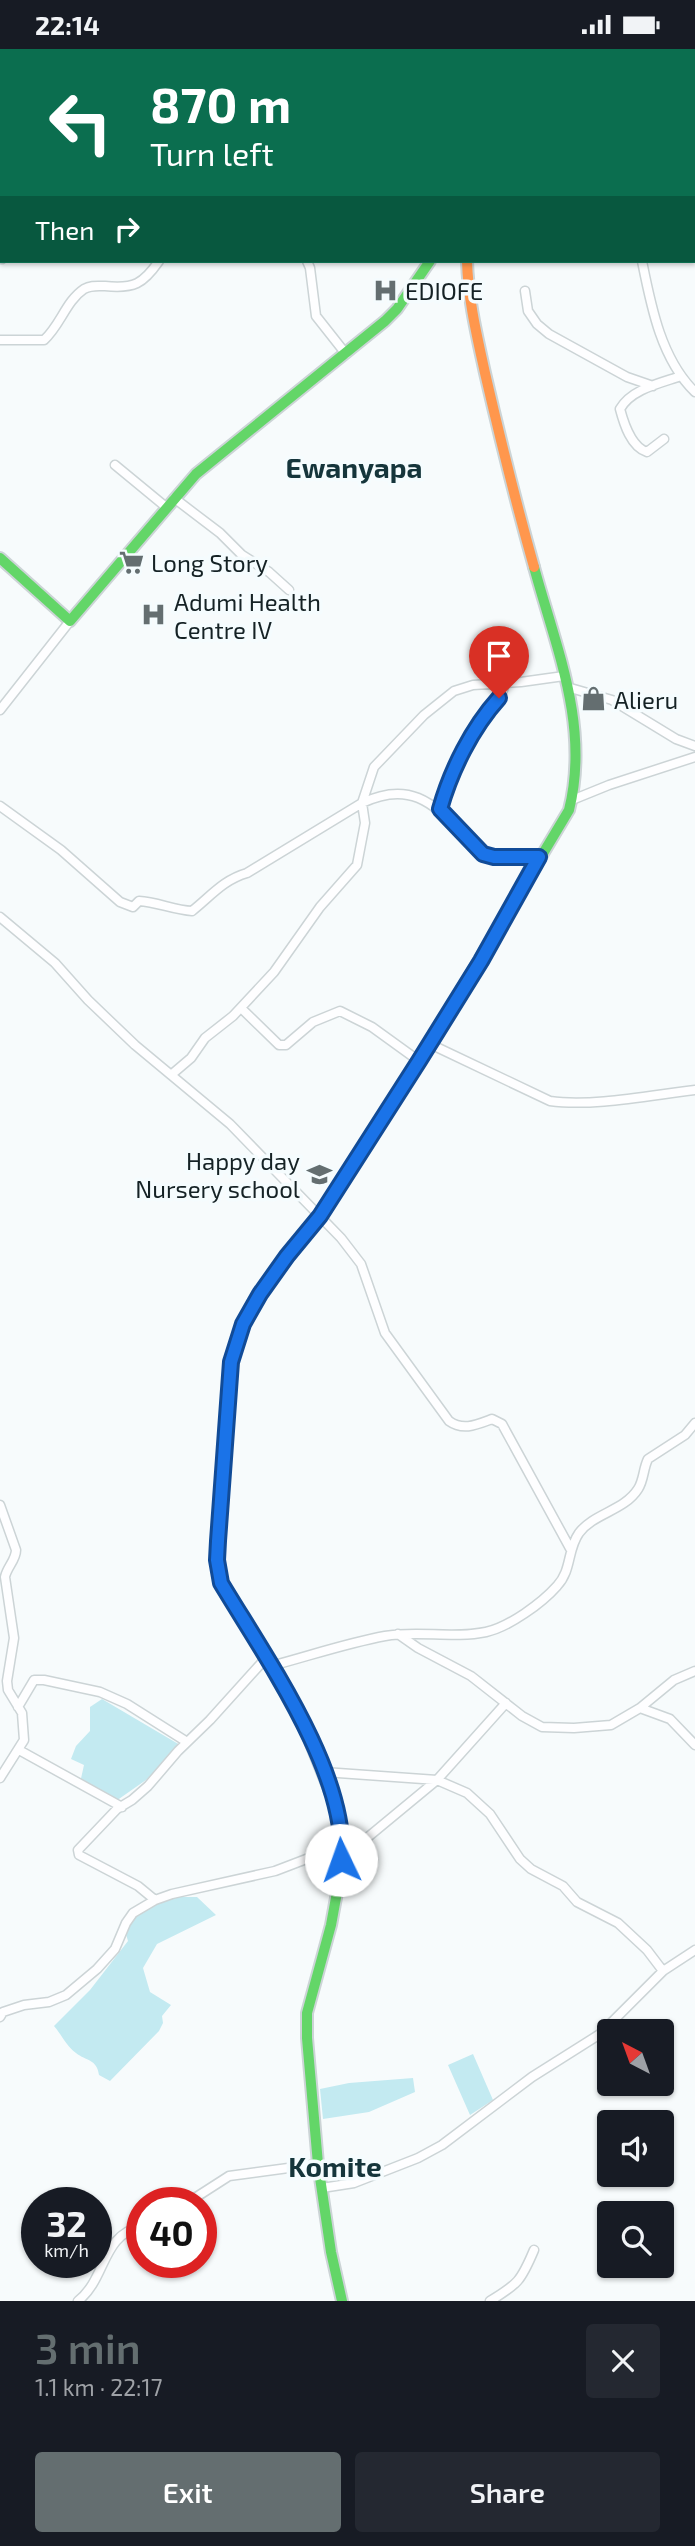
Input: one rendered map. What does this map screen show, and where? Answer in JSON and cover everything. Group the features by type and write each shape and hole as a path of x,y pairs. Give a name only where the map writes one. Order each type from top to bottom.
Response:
{"street":[{"path":"0,340 44,340 80,291 91,285 125,287 139,283 157,263"},
{"path":"308,263 316,316 346,354"},
{"path":"0,710 70,621 170,502 209,461 346,354 397,309 429,263"},
{"path":"342,2301 331,2252 318,2164 308,2059 307,2013 331,1925 340,1876 343,1845 337,1809 299,1714 221,1583 217,1560 231,1362 243,1324 287,1256 320,1216 430,1044 572,800 578,775 578,746 565,682 492,402 469,295 467,263"},
{"path":"642,263 665,347 681,376 695,391"},
{"path":"525,291 528,311 537,324 549,334 627,377 653,386"},
{"path":"664,439 647,452 640,450 632,439 620,409 623,403 653,386 681,376"},
{"path":"115,465 220,533 242,555 269,572 289,590"},
{"path":"0,558 70,621"},
{"path":"171,1075 191,1058 205,1038 241,1007 274,972 320,907 357,865 365,823 362,803 374,767 424,715 454,691 473,685 565,682 612,700 676,739 695,746"},
{"path":"440,809 447,783 469,741 502,694 505,684"},
{"path":"572,800 695,757"},
{"path":"0,806 61,850 126,906 132,907 139,901 178,911 192,911 233,877 247,873 274,854 362,803 379,795 395,793 421,798 440,809 483,854 494,857 539,857"},
{"path":"0,917 55,963 88,1000 171,1075 230,1124 341,1238 360,1264 386,1333 449,1421 464,1427 497,1420 506,1430 571,1550"},
{"path":"241,1007 279,1045 291,1042 313,1022 340,1011 372,1027 419,1061"},
{"path":"430,1044 550,1101 561,1103 695,1090"},
{"path":"155,1900 138,1886 78,1853 80,1848 148,1786 187,1742 269,1662 398,1635 487,1632 504,1625 540,1603 556,1587 566,1576 571,1550 579,1534 589,1523 616,1509 635,1494 648,1459 685,1434 695,1423"},
{"path":"0,1505 16,1550 5,1577 14,1639 7,1681 8,1690 18,1707 24,1739 0,1778"},
{"path":"398,1635 418,1649 471,1676 531,1721 550,1729 611,1725 640,1708 674,1681 695,1671"},
{"path":"18,1707 34,1680 44,1680 100,1692 127,1705 187,1742"},
{"path":"1,2013 24,2005 49,2002 66,1995 97,1969 115,1949 125,1923 133,1913 155,1900 172,1893 275,1871 343,1845 362,1842 437,1780 506,1703"},
{"path":"640,1708 670,1719 695,1745"},
{"path":"19,1750 122,1807"},
{"path":"324,1772 437,1780 475,1798 503,1831 520,1859 531,1869 563,1887 577,1902 618,1923 663,1971"},
{"path":"322,2187 354,2183 418,2158 442,2145 532,2077 600,2034 663,1971 695,1950"},
{"path":"212,2187 229,2176 318,2164"},
{"path":"78,2301 86,2295 115,2240 126,2232"},
{"path":"489,2301 518,2282 526,2272 534,2250"}],"shaded area":[{"path":"102,1699 180,1745 146,1780 116,1801 80,1783 84,1765 71,1759 76,1746 90,1731 90,1707"},
{"path":"175,1897 197,1897 216,1915 157,1944 143,1968 150,1992 171,2005 162,2016 163,2023 159,2031 110,2081 99,2075 93,2063 73,2050 54,2026 90,1990 128,1941 124,1928 136,1913"},
{"path":"473,2054 493,2100 470,2115 448,2065"},
{"path":"413,2078 415,2092 369,2112 323,2119 320,2089 349,2083"}],"traffic: fast":[{"path":"0,558 70,621 196,474 385,321 397,309 429,263"},
{"path":"356,1159 419,1061 569,810 574,779 573,718 568,687 534,567"},
{"path":"219,1572 221,1583 299,1714 337,1809 343,1845 340,1876 331,1925 307,2013 307,2038 318,2164 331,2252 342,2301"}],"traffic: slow":[{"path":"467,263 471,303 485,373 534,567"},
{"path":"219,1572 217,1541 231,1362 245,1320"}],"traffic: jam":[{"path":"245,1320 260,1294 320,1216 356,1159"}],"place":[{"name":"EDIOFE","path":"385,290"},
{"name":"Long Story","path":"131,562"},
{"name":"Adumi Health Centre IV","path":"154,615"},
{"name":"Alieru","path":"594,699"},
{"name":"Happy day Nursery school","path":"320,1174"}],"district":[{"name":"Ewanyapa","path":"354,467"},
{"name":"Komite","path":"335,2166"}],"route":[{"path":"341,1860 343,1845 337,1809 299,1714 221,1583 217,1560 231,1362 243,1324 260,1294 320,1216 346,1176 481,961 539,857 494,857 483,854 440,809 447,783 469,741 499,698"}]}
